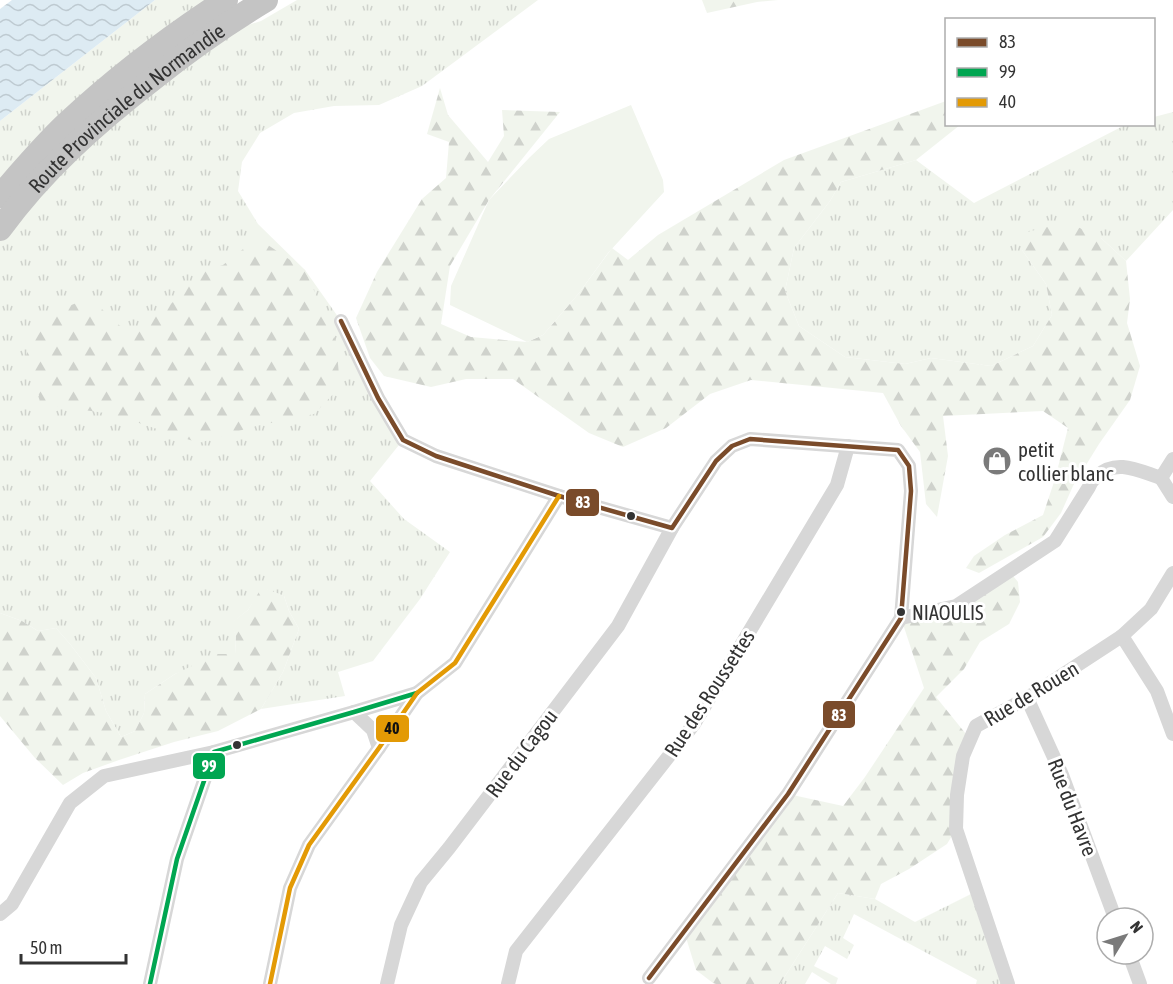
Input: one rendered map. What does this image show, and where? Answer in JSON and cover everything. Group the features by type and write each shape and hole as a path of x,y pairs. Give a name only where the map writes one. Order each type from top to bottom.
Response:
{"highway":[{"name":"Route Provinciale du Normandie","path":"0,196 64,126 105,89 191,23 226,0"},
{"name":"Route Provinciale du Normandie","path":"0,229 38,182 75,144 118,106 203,39 266,0"}],"street":[{"path":"341,321 378,398 403,440 436,456 559,496 672,528"},
{"name":"Rue du Cagou","path":"387,984 400,925 420,882 449,848 618,626 672,528 716,461 732,446 750,439 898,450 909,466 911,491 902,618"},
{"name":"Rue des Roussettes","path":"508,984 516,951 694,724 837,485 848,446"},
{"path":"1161,478 1173,459"},
{"path":"649,978 788,794 902,618 956,606 1056,541 1090,482 1102,471 1121,465 1161,478 1173,497"},
{"path":"270,984 290,888 309,845 417,693 456,663 559,496"},
{"name":"Rue de Rouen","path":"1008,984 956,829 957,795 963,756 976,726 1027,698 1122,636 1150,609 1173,573"},
{"path":"1122,636 1157,691 1173,734"},
{"path":"0,914 12,904 70,803 104,776 214,752 417,693"},
{"name":"Rue du Havre","path":"1027,698 1062,775 1111,906"},
{"path":"354,712 373,730 379,748"},
{"path":"150,984 177,859 214,752"},
{"path":"1133,966 1140,984"}],"green space":[{"path":"155,0 226,0 0,196 0,121"},
{"path":"297,0 538,0 422,86 379,105 334,106 294,113 260,133 242,162 238,191 258,224 305,270 341,321 403,440 370,481 404,519 450,552 420,599 373,661 338,672 345,696 261,709 283,672 299,629 284,596 263,588 248,610 232,623 236,637 235,654 175,674 145,694 144,713 135,731 121,737 106,711 96,678 56,628 38,631 22,621 0,613 0,229 203,39 261,21"},
{"path":"702,0 778,0 757,2 707,13"},
{"path":"440,88 448,115 488,162 504,136 502,110 560,112 489,200 450,266 441,324 471,337 527,342 543,335 579,293 612,248 628,260 658,235 784,160 945,101 945,126 959,126 916,160 841,182 830,201 794,248 785,291 799,326 845,357 905,364 931,358 991,366 1033,346 1052,315 1046,284 1022,250 1023,233 1067,222 1101,238 1126,261 1130,299 1127,323 1140,366 1130,400 1099,444 1073,486 1061,513 1043,537 979,573 966,568 974,556 1005,535 1043,515 1068,428 1043,411 943,416 948,456 937,517 926,504 920,452 901,426 883,393 751,380 710,394 666,428 623,447 589,433 513,379 466,379 431,387 384,376 370,358 356,318 377,272 422,199 446,178 449,142 427,134"},
{"path":"631,105 663,180 664,192 608,253 579,293 543,335 527,342 450,305 451,286 489,200 549,139"},
{"path":"1173,112 1173,210 1126,261 1101,238 1022,250 1046,284 1052,315 1033,346 991,366 931,358 905,364 845,357 799,326 785,291 794,248 830,201 841,182 916,160 974,203 1123,126 1155,126 1155,117"},
{"path":"265,243 305,270 336,341 340,387 314,414 252,427 199,443 112,414 42,404 25,358 42,317 91,297 111,319 131,334 173,302 201,272 223,265 247,246"},
{"path":"1009,571 1018,582 1020,602 1009,624 980,642 964,669 936,697 970,739 956,829 947,844 881,884 875,899 838,893 780,984 713,983 696,970 684,931 788,794 843,806 924,688 901,618 956,606"},
{"path":"262,587 284,596 299,629 283,672 261,709 218,731 174,742 119,760 83,773 63,785 35,758 0,716 0,613 22,621 38,631 56,628 96,678 106,711 121,737 135,731 144,713 145,694 175,674 217,654 235,654 236,637 231,623 248,610"},
{"path":"977,891 1008,984 976,984 977,980 854,914 843,938 854,945 847,959 825,946 814,966 838,978 836,984 831,984 812,972 805,984 780,984 838,893 875,899 915,922"}],"water":[{"path":"12,0 155,0 0,121 0,9"}],"transit line":[{"name":"83","path":"341,321 378,398 403,440 436,456 559,496 672,528 716,461 732,446 750,439 898,450 909,466 911,491 901,618 788,794 649,978"},
{"name":"40","path":"270,984 290,888 309,845 417,693 455,663 559,496"},
{"name":"99","path":"150,984 177,859 214,752 417,693"}],"place":[{"name":"petit collier blanc","path":"997,461"},
{"name":"NIAOULIS","path":"901,612"}]}
